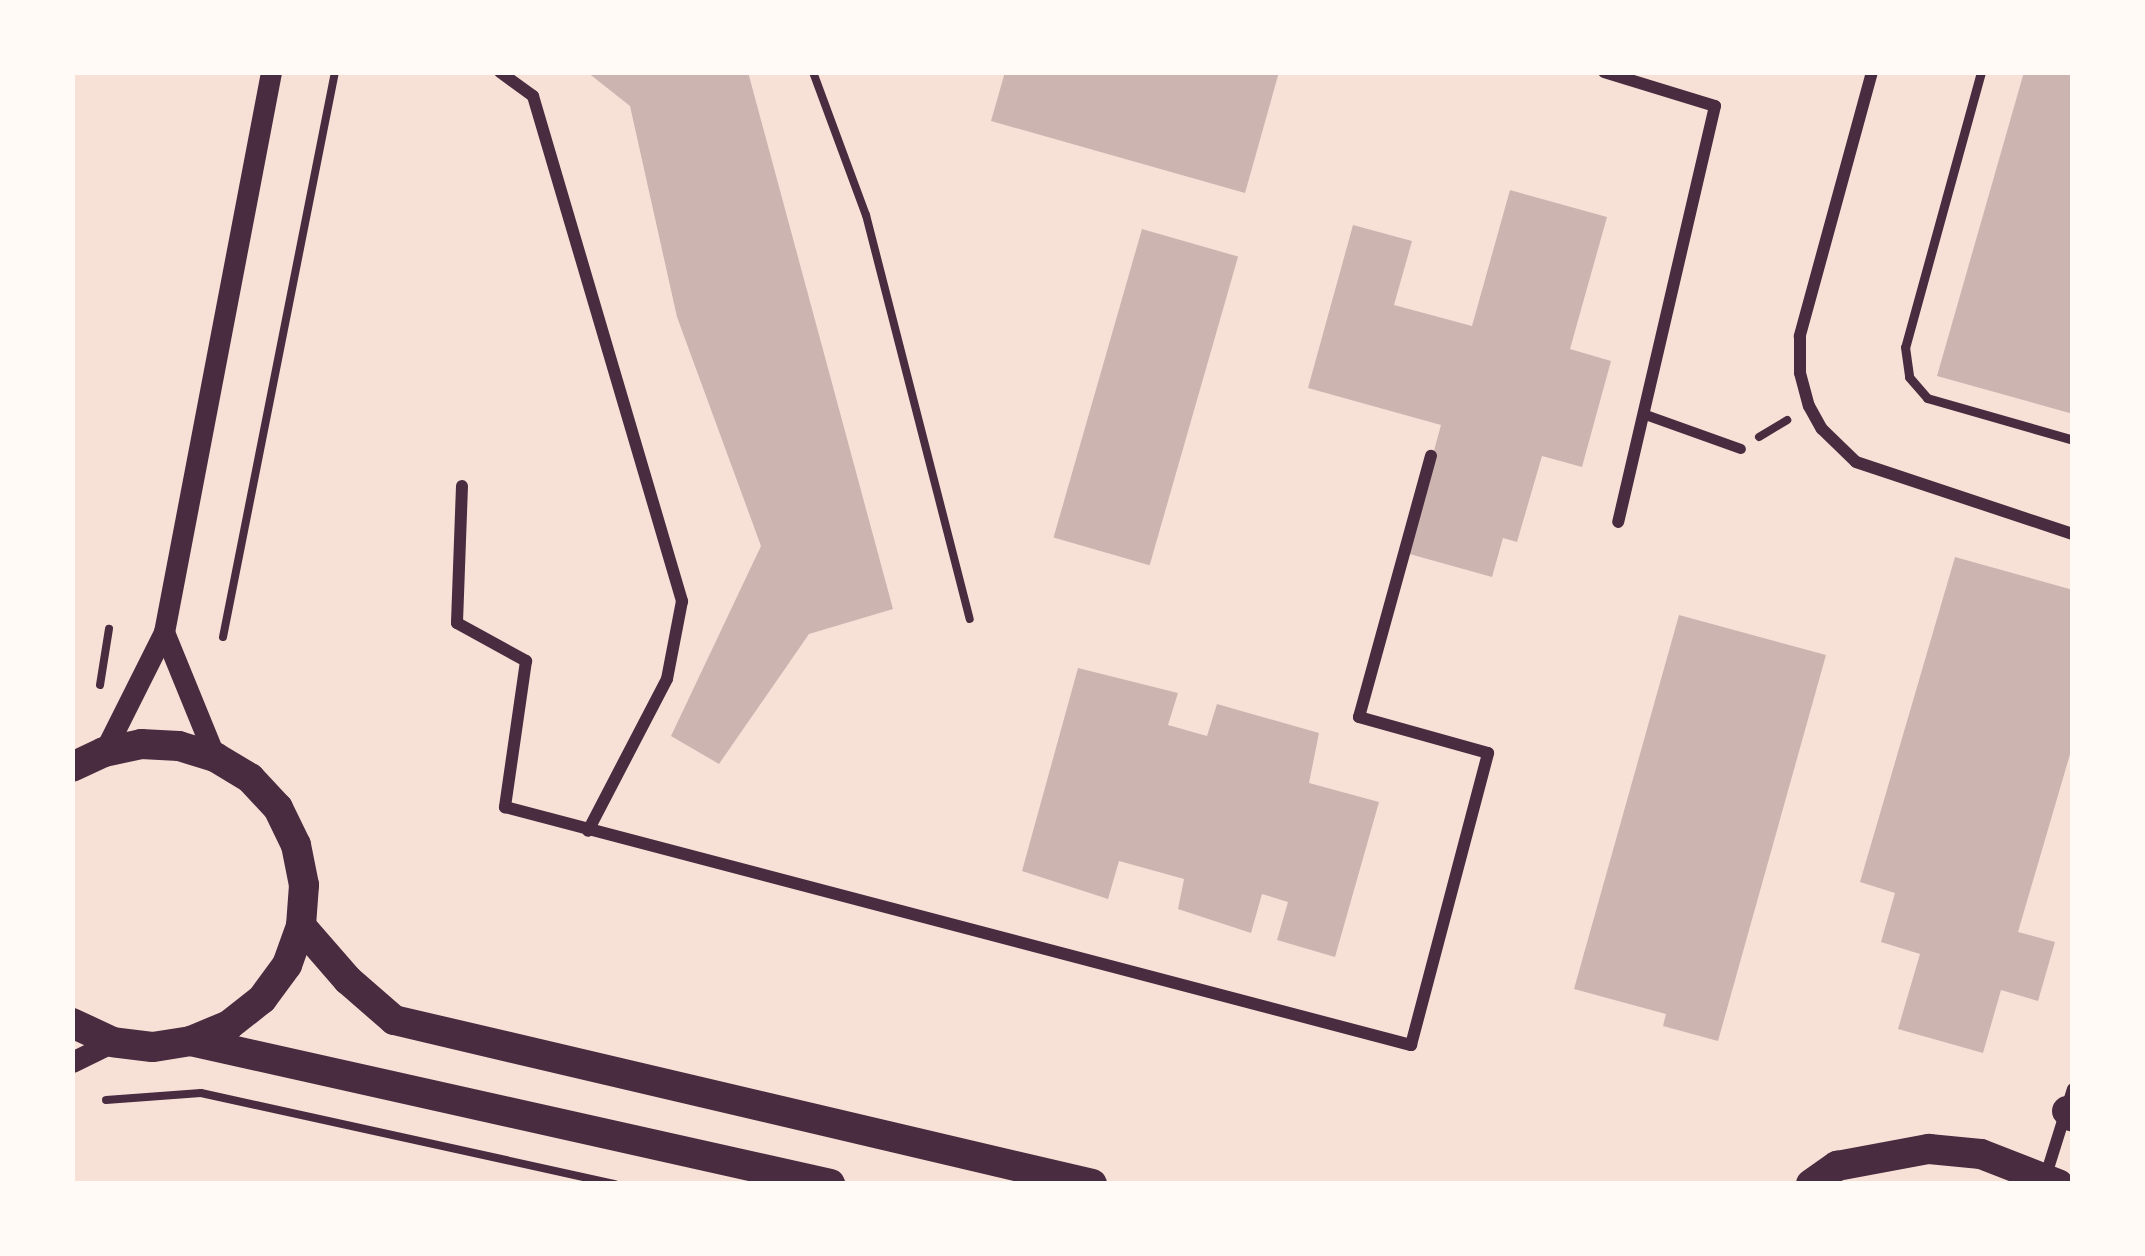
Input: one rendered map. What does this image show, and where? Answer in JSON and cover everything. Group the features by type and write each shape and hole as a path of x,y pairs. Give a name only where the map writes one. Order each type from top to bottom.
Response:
{"main road":[{"path":"72,767 104,752 141,744 215,757 250,778 278,808 300,865 301,926 287,965 262,1000 229,1025 191,1042 152,1046 113,1042 72,1023"},
{"path":"301,926 348,980 394,1020 1092,1184"},
{"path":"191,1042 830,1184"},
{"path":"1811,1184 1837,1166 1929,1149 1981,1154 2052,1180"}],"street":[{"path":"104,752 164,632 271,72"},
{"path":"500,72 533,96 682,601 667,680 588,831"},
{"path":"1604,72 1715,106 1618,522"},
{"path":"1872,72 1800,336 1800,373 1809,406 1822,429 1856,462 2073,534"},
{"path":"1643,414 1741,449"},
{"path":"462,486 457,623 526,661 505,807 1411,1045 1488,753 1359,717 1431,456"},
{"path":"164,632 215,757"},
{"path":"72,1062 113,1042"},
{"path":"2052,1180 2071,1106"}],"lane":[{"path":"1981,72 1905,347 1909,377 1928,398 2073,440"}],"path":[{"path":"223,637 335,72"},
{"path":"813,72 866,214 970,619"},
{"path":"1741,449 1809,406"},
{"path":"106,1100 201,1093 610,1184"}],"building":[{"path":"587,72 748,72 893,609 809,634 719,764 671,736 761,546 677,317 630,106"},
{"path":"1005,72 1279,72 1245,193 991,121"},
{"path":"2024,72 2073,72 2073,414 1937,376"},
{"path":"1510,190 1607,217 1570,349 1611,361 1582,467 1542,456 1517,542 1503,538 1492,577 1406,553 1441,425 1308,388 1353,225 1412,241 1394,305 1472,326"},
{"path":"1142,229 1238,257 1150,565 1054,538"},
{"path":"1955,557 2073,590 2073,744 2018,932 2055,942 2038,1001 2001,990 1983,1053 1898,1029 1920,954 1881,942 1895,893 1860,882"},
{"path":"1679,615 1826,655 1718,1041 1663,1026 1666,1014 1574,989"},
{"path":"1078,668 1178,693 1168,725 1207,736 1217,704 1319,733 1309,783 1379,802 1335,957 1277,940 1288,902 1262,894 1251,933 1178,909 1184,879 1119,861 1108,899 1022,871"}]}
